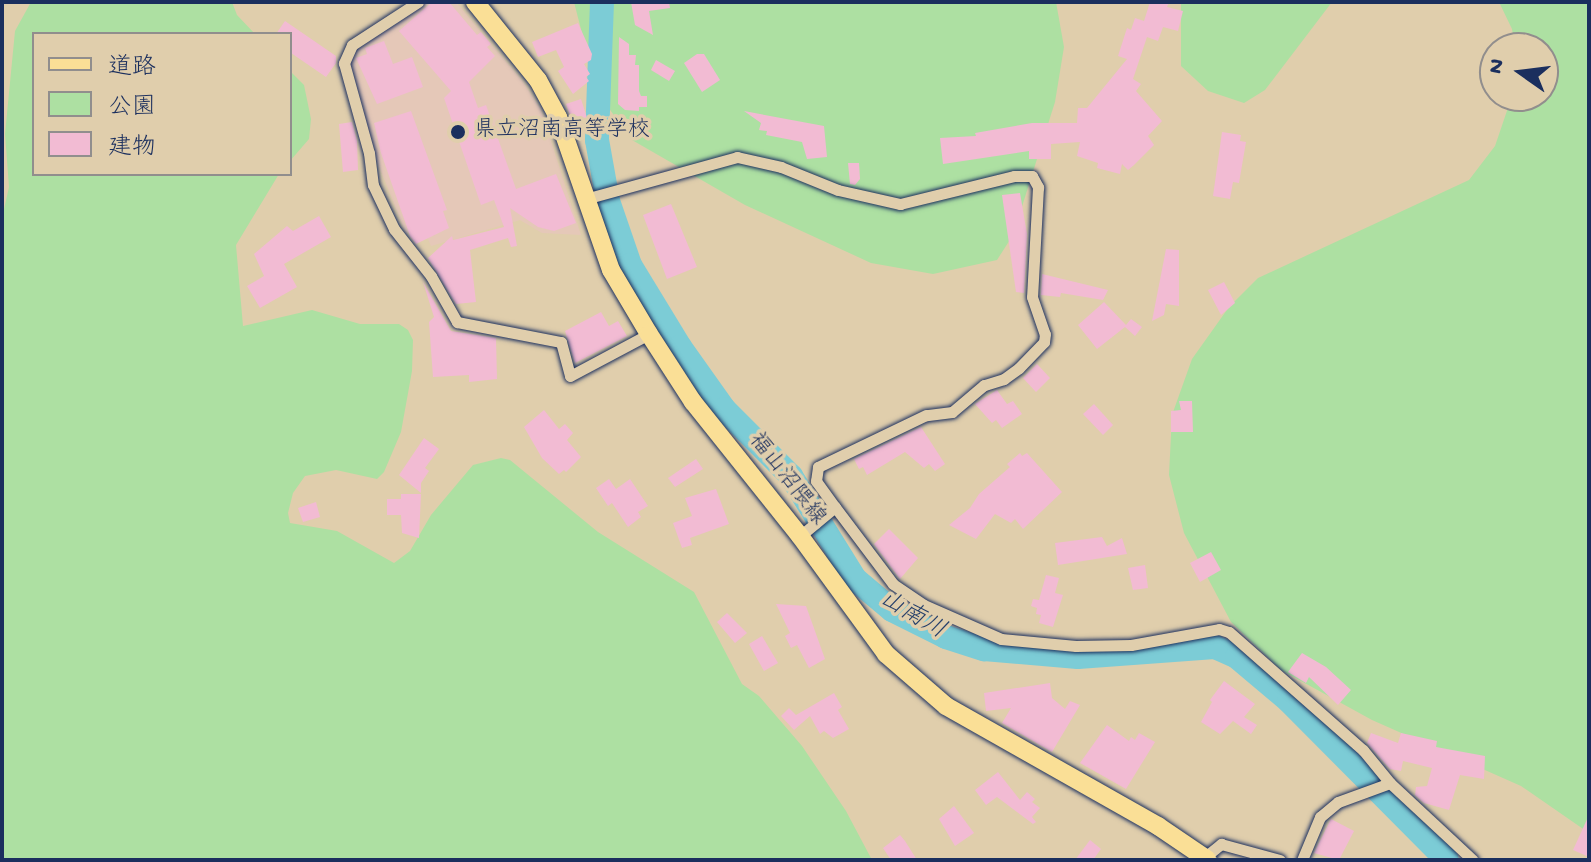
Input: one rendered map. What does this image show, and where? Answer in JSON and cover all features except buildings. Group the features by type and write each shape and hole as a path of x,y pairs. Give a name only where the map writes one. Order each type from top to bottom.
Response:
{"main road":[{"name":"福山沼隈線","path":"475,2 538,80 558,117 589,197 611,270 649,334 693,402 806,531 886,654 946,706 1158,826 1205,859"}],"street":[{"path":"418,2 352,45 344,63 369,153 373,185 394,229 431,276 457,322 561,342 570,376 649,334"},
{"path":"589,197 737,157 781,167 838,190 900,204 1014,176 1032,176 1038,187 1032,297 1045,334 1044,342 1019,368 1004,379 984,385 952,412 926,415 818,467 816,481 833,508 893,584 924,605 1001,639 1076,646 1131,645 1219,629 1229,632 1363,750 1386,784 1473,860"},
{"path":"806,531 833,508"},
{"path":"1302,860 1320,817 1338,802 1386,784"},
{"path":"1205,859 1221,844 1280,860"}],"shaded area":[{"name":"県立沼南高等学校","path":"425,2 456,2 523,82 541,110 581,235 542,233 520,220 431,246 424,230 406,233 374,154 349,62 351,51"}],"green space":[{"path":"31,2 232,2 237,15 253,32 32,32 32,176 278,176 236,245 243,326 312,310 360,324 399,324 408,330 413,340 412,371 401,432 384,472 377,479 336,470 305,476 293,493 288,513 290,523 337,531 394,563 410,551 431,515 473,465 501,458 510,460 598,532 694,592 742,684 759,696 802,746 846,811 872,860 2,860 2,218 9,187 5,134 15,31"},
{"path":"574,2 1056,2 1064,47 1055,102 1013,235 997,260 933,274 871,263 745,205 632,140 597,92"},
{"path":"1181,2 1332,2 1265,90 1244,103 1208,91 1181,66"},
{"path":"1499,2 1589,2 1589,833 1521,786 1372,720 1281,670 1231,622 1184,533 1169,475 1172,415 1192,359 1229,307 1258,278 1469,180 1495,146 1507,112 1559,112 1559,32 1512,32"},
{"path":"292,73 304,85 311,119 309,139 292,159"}],"waterway":[{"name":"山南川","path":"602,2 597,140 608,201 630,265 680,347 724,409 791,476 855,579 892,610 946,637 984,649 1078,657 1215,647 1237,657 1289,701 1447,860"}],"place":[{"name":"県立沼南高等学校","path":"458,132"}]}
